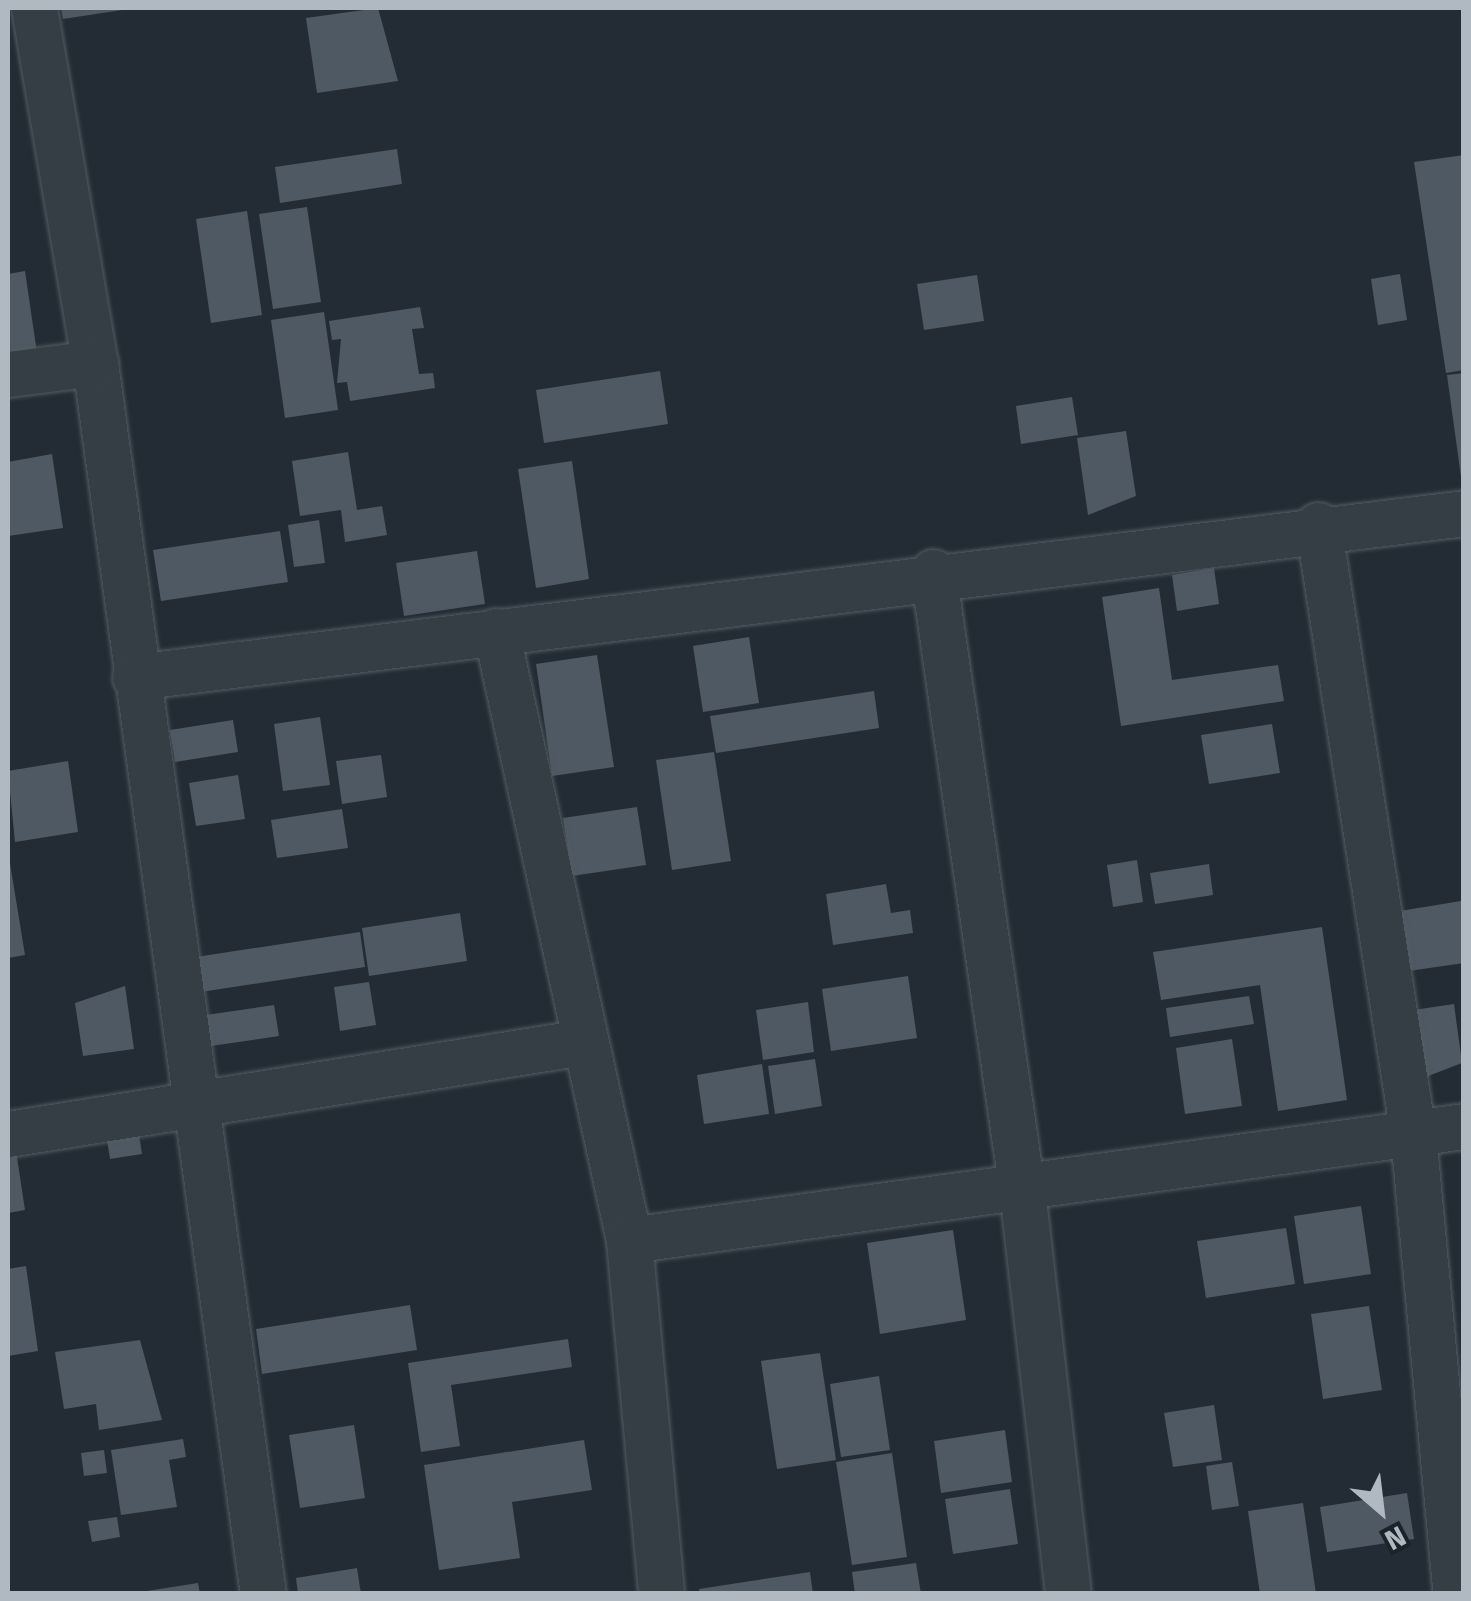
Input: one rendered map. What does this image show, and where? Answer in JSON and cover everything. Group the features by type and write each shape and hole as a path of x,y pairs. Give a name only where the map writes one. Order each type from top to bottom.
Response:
{"street":[{"path":"34,8 95,363 263,1594"},
{"path":"8,374 95,363"},
{"path":"135,676 933,572 1464,512"},
{"path":"1318,526 1412,1134 1456,1594"},
{"path":"933,572 1022,1190 1068,1594"},
{"path":"496,631 582,1042 629,1240 661,1594"},
{"path":"8,1134 582,1042"},
{"path":"629,1240 1022,1190 1464,1126"}],"building":[{"path":"61,8 122,8 122,10 63,19"},
{"path":"378,8 398,81 317,93 306,18"},
{"path":"397,149 402,184 280,203 275,167"},
{"path":"1464,155 1464,370 1446,373 1414,162"},
{"path":"307,207 321,302 273,309 259,214"},
{"path":"247,211 262,315 211,323 196,219"},
{"path":"25,271 37,353 10,357 8,274"},
{"path":"1400,274 1407,320 1378,325 1371,279"},
{"path":"977,275 984,321 924,330 917,284"},
{"path":"420,307 424,328 412,329 419,374 433,373 435,388 350,401 347,382 337,383 341,339 332,340 329,321"},
{"path":"324,312 338,410 285,418 271,320"},
{"path":"660,371 668,424 544,443 536,390"},
{"path":"1464,373 1464,477 1461,477 1447,375"},
{"path":"1072,397 1078,435 1021,444 1016,406"},
{"path":"1126,431 1136,496 1088,515 1077,438"},
{"path":"348,452 357,510 382,506 387,535 345,542 341,510 300,516 292,461"},
{"path":"52,454 63,528 8,536 8,462"},
{"path":"572,461 589,579 536,588 518,469"},
{"path":"319,520 325,563 294,567 288,525"},
{"path":"280,531 288,582 161,601 153,550"},
{"path":"477,551 485,604 404,616 396,563"},
{"path":"1214,568 1219,604 1177,611 1172,575"},
{"path":"1159,588 1172,680 1278,665 1284,701 1121,726 1102,597"},
{"path":"749,637 759,703 703,712 693,646"},
{"path":"597,655 614,767 552,776 536,664"},
{"path":"874,691 879,728 716,753 710,716"},
{"path":"320,717 330,785 283,791 274,724"},
{"path":"233,720 238,752 175,762 170,730"},
{"path":"1272,724 1280,773 1209,784 1201,735"},
{"path":"714,752 731,861 672,870 656,760"},
{"path":"381,755 387,797 342,804 336,761"},
{"path":"68,761 78,832 15,842 8,771"},
{"path":"238,775 245,819 196,826 189,783"},
{"path":"637,807 646,865 572,876 563,818"},
{"path":"342,809 348,848 277,858 271,820"},
{"path":"8,851 25,955 8,958"},
{"path":"1137,860 1143,902 1113,907 1107,865"},
{"path":"1209,864 1213,895 1155,904 1150,873"},
{"path":"886,884 891,913 910,910 913,933 833,945 826,894"},
{"path":"1461,901 1464,963 1409,971 1400,911"},
{"path":"460,913 467,961 369,976 362,928"},
{"path":"1322,927 1347,1100 1278,1111 1260,985 1161,1000 1153,952"},
{"path":"360,932 365,967 201,992 196,957"},
{"path":"908,976 917,1038 831,1051 822,989"},
{"path":"369,982 376,1025 340,1031 334,987"},
{"path":"125,986 134,1049 83,1056 75,1003"},
{"path":"1249,996 1254,1024 1170,1037 1166,1008"},
{"path":"808,1002 814,1052 763,1060 756,1010"},
{"path":"1454,1004 1462,1063 1410,1083 1400,1012"},
{"path":"274,1005 279,1036 211,1046 206,1015"},
{"path":"1232,1039 1242,1106 1185,1114 1176,1048"},
{"path":"815,1059 822,1106 775,1114 768,1066"},
{"path":"762,1064 769,1114 704,1124 697,1075"},
{"path":"137,1122 142,1154 110,1159 105,1127"},
{"path":"15,1144 25,1210 8,1213 8,1145"},
{"path":"1361,1206 1371,1274 1304,1284 1294,1216"},
{"path":"1286,1228 1295,1284 1206,1298 1197,1241"},
{"path":"953,1230 966,1320 880,1334 867,1243"},
{"path":"26,1266 38,1351 8,1356 8,1269"},
{"path":"410,1305 417,1350 262,1374 256,1329"},
{"path":"1369,1306 1382,1390 1323,1399 1311,1314"},
{"path":"568,1339 572,1367 451,1385 460,1446 421,1452 408,1363"},
{"path":"140,1340 162,1420 99,1430 96,1404 64,1409 55,1352"},
{"path":"820,1353 836,1460 777,1469 761,1361"},
{"path":"879,1376 890,1450 841,1457 830,1384"},
{"path":"1214,1405 1222,1460 1173,1467 1164,1413"},
{"path":"354,1425 365,1498 300,1508 289,1435"},
{"path":"1005,1430 1012,1482 941,1493 934,1441"},
{"path":"183,1439 186,1457 169,1460 177,1507 121,1515 111,1450"},
{"path":"584,1440 592,1490 512,1502 520,1558 439,1570 424,1465"},
{"path":"104,1450 107,1473 84,1476 81,1453"},
{"path":"892,1453 907,1557 852,1565 836,1462"},
{"path":"1232,1462 1239,1506 1212,1510 1206,1466"},
{"path":"1010,1489 1018,1544 953,1554 945,1499"},
{"path":"1407,1493 1414,1539 1327,1552 1320,1507"},
{"path":"1303,1503 1316,1594 1260,1594 1248,1511"},
{"path":"117,1517 120,1537 92,1542 88,1521"},
{"path":"916,1563 921,1594 855,1594 852,1572"},
{"path":"357,1568 361,1594 298,1594 296,1578"},
{"path":"810,1572 813,1594 700,1594 699,1589"},
{"path":"198,1583 200,1594 147,1594 147,1591"}]}
